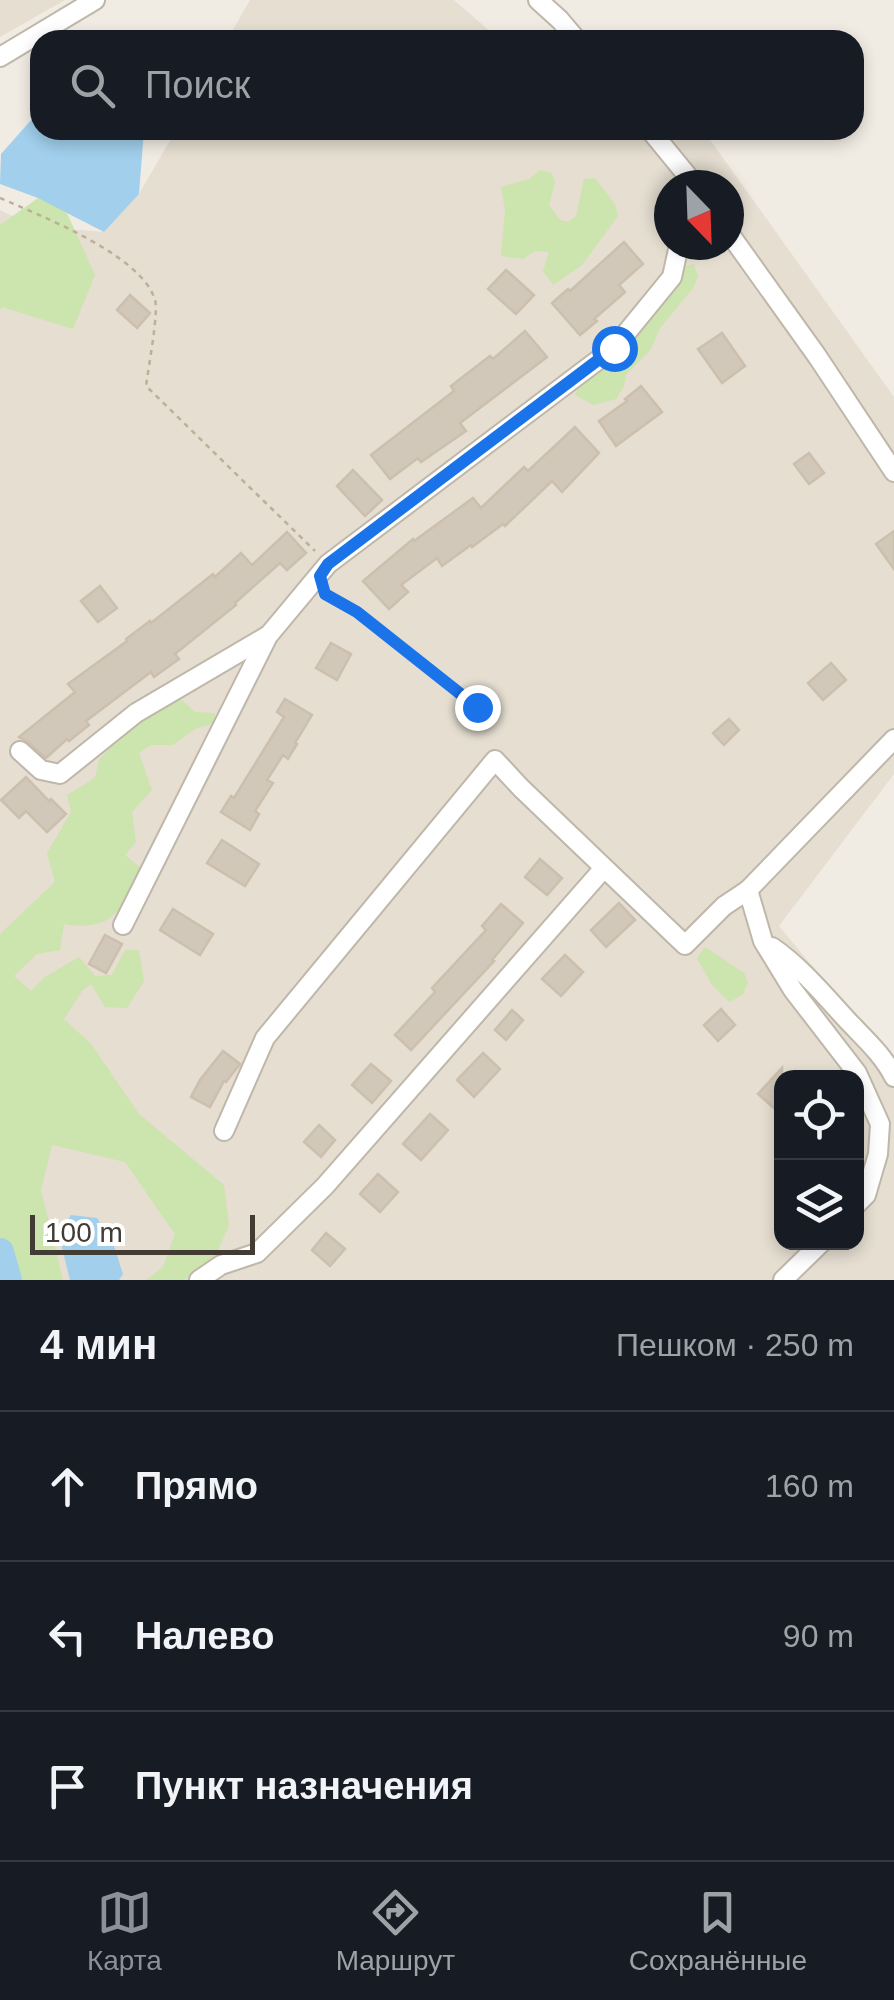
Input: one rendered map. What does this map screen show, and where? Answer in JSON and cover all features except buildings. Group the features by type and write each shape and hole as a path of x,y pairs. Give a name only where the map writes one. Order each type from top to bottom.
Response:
{"street":[{"path":"45,30 95,0"},
{"path":"538,0 568,30"},
{"path":"0,57 30,39"},
{"path":"658,140 683,170"},
{"path":"744,254 894,472"},
{"path":"123,925 268,636 324,570 614,348 672,277 676,260"},
{"path":"20,751 41,770 60,774 136,713 268,636"},
{"path":"224,1131 265,1038 494,760 684,945 724,906 748,890 894,739"},
{"path":"199,1280 221,1265 257,1253 325,1186 604,868"},
{"path":"748,890 764,941 793,990 858,1074 880,1124 878,1154 864,1196"},
{"path":"764,941 788,959 839,1011 886,1062 894,1078"},
{"path":"784,1280 814,1250"}],"path":[{"path":"0,198 76,232 141,274 156,302 146,386 324,570 325,594 357,612 477,707"}],"shaded area":[{"path":"0,0 65,0 0,37"},
{"path":"250,0 454,0 488,30 233,30"},
{"path":"170,140 710,140 732,170 654,170 654,260 744,260 744,187 894,397 894,774 779,926 894,1065 894,1280 42,1280 0,1100 0,210 34,226 104,232 139,194"}],"green space":[{"path":"540,170 551,173 555,182 549,205 560,220 568,222 576,216 584,179 595,178 615,204 618,216 582,265 553,285 543,271 549,252 535,251 523,259 501,256 505,210 501,187 529,179"},
{"path":"38,198 66,211 95,275 73,329 2,307 0,311 0,225"},
{"path":"694,264 698,277 693,288 660,328 651,349 626,375 616,399 594,405 575,395 585,380 631,342 682,267"},
{"path":"177,700 195,712 215,713 215,723 195,729 173,745 151,745 139,753 152,790 132,812 136,842 125,855 142,869 133,890 105,921 85,926 64,924 60,950 37,954 14,976 31,991 45,977 79,957 95,976 112,975 125,950 139,950 144,981 127,1008 105,1007 91,984 64,1019 91,1044 139,1114 224,1185 229,1225 213,1261 184,1280 146,1280 163,1267 175,1234 125,1162 52,1145 41,1190 63,1280 0,1280 0,934 55,882 47,853 71,812 67,795 95,778 99,760 134,723"},
{"path":"705,947 744,973 748,982 743,994 730,1002 712,985 697,958"}],"water":[{"path":"30,121 30,140 143,140 139,194 104,232 38,198 0,184 1,154"},
{"path":"71,1215 97,1218 113,1243 123,1274 119,1280 70,1280 59,1235"}],"waterway":[{"path":"0,1252 8,1280"}],"route":[{"path":"477,707 357,612 325,594 320,576 328,564 614,348"}]}
